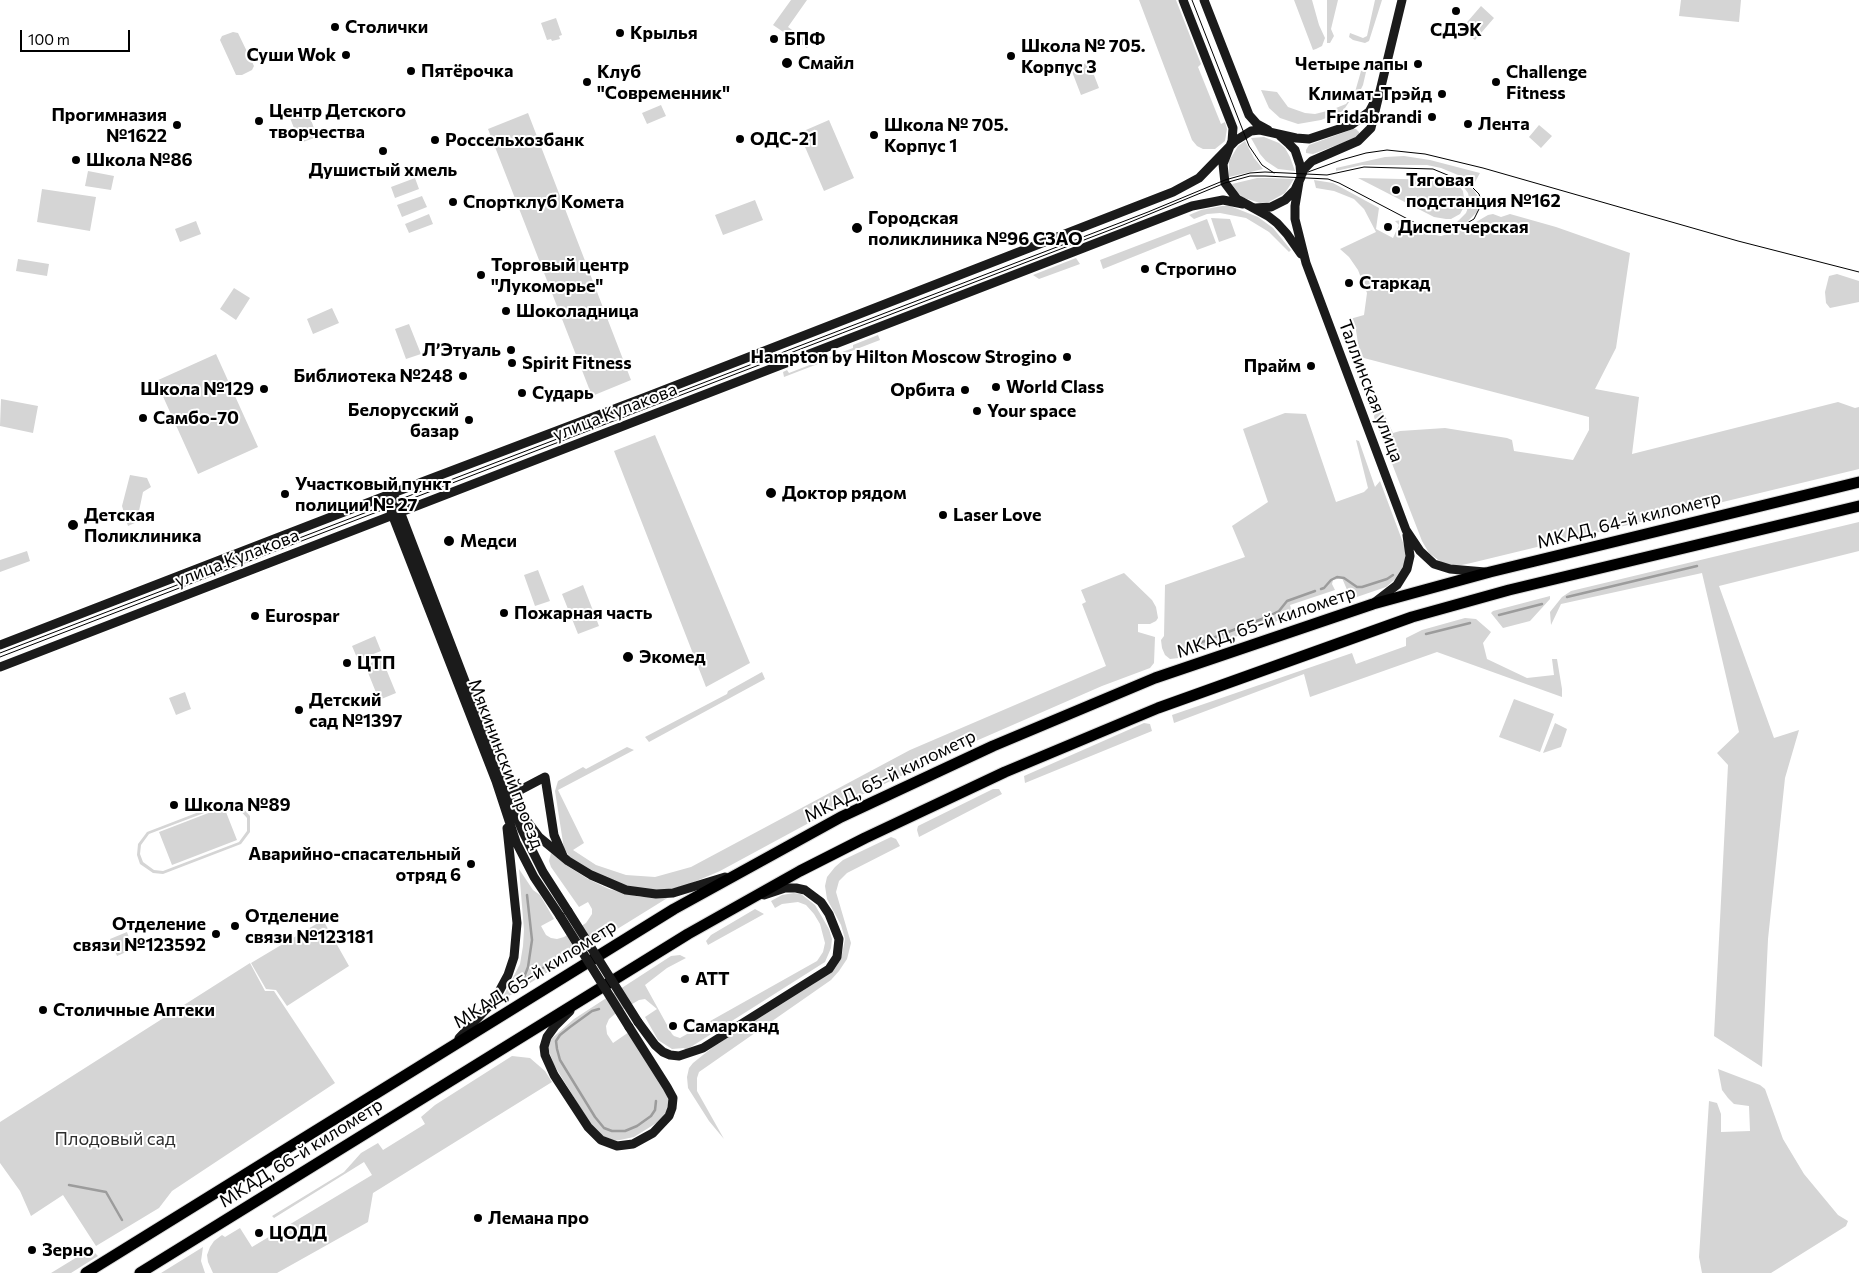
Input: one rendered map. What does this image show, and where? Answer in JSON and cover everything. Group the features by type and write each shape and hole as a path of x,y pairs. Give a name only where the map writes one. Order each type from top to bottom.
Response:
{"highway":[{"name":"МКАД, 64-й километр","path":"1408,594 1490,572 1859,482"},
{"path":"598,988 688,934 800,871 881,830 1013,768 1158,708 1412,617 1508,590 1859,506"},
{"name":"МКАД, 65-й километр","path":"422,1064 640,929 742,871 886,795 993,746 1155,678 1373,604 1408,594"},
{"name":"МКАД, 66-й километр","path":"140,1273 598,988"},
{"name":"МКАД, 66-й километр","path":"86,1273 422,1064"}],"main road":[{"name":"Таллинская улица","path":"1183,0 1232,124 1233,135 1223,164 1224,180 1231,193 1248,206 1268,216 1283,229 1306,263"},
{"name":"Таллинская улица","path":"1204,0 1249,115 1257,124 1283,138 1294,150 1300,165 1295,219 1306,263 1406,530 1410,552 1408,569 1397,585 1373,604"},
{"path":"1248,206 1263,208 1280,203 1289,196 1307,164 1358,142 1367,133 1372,124 1402,0"},
{"path":"1229,148 1237,138 1251,131 1260,130 1303,139 1317,138 1351,125 1364,117 1373,108 1378,95"},
{"name":"улица Кулакова","path":"0,645 389,494 637,401 1173,192 1199,178 1229,148"},
{"name":"улица Кулакова","path":"0,667 1192,206 1223,200 1248,206"},
{"name":"Мякининский проезд","path":"389,494 506,797 564,914 629,1027 673,1098 669,1116 653,1133 633,1144 625,1146 617,1146 601,1140 588,1127 554,1075 545,1055 544,1047 547,1037 554,1026 598,988"},
{"name":"Таллинская улица","path":"1406,530 1420,551 1434,564 1450,569 1490,572"},
{"path":"568,861 561,852 554,835 545,777 506,797 539,837 568,861 590,875 626,890 656,894 673,893 742,871"},
{"name":"Мякининский проезд","path":"506,797 505,811 516,842 534,876 564,914 638,1022 663,1052 679,1056 703,1048 829,969 837,957 839,939 829,914 814,895 805,890 785,888 745,902"},
{"path":"452,1046 494,1001 508,975 514,957 517,923 505,811"},
{"path":"510,852 512,845 523,840 531,850"}],"green space":[{"path":"791,0 807,0 788,27 810,43 807,48 773,25"},
{"path":"1139,0 1176,0 1201,64 1198,67 1221,124 1225,122 1227,129 1225,141 1215,149 1203,149 1192,140"},
{"path":"1294,0 1312,0 1325,38 1322,46 1313,50"},
{"path":"1327,0 1338,0 1331,29 1334,36 1330,43 1327,43"},
{"path":"1375,0 1382,0 1369,41 1365,43 1353,40 1349,37 1350,33 1363,38 1367,36"},
{"path":"1681,0 1741,0 1739,22 1679,16"},
{"path":"1481,6 1494,18 1475,40 1462,28"},
{"path":"556,18 562,35 559,36 560,39 547,40 541,23"},
{"path":"233,32 238,33 254,66 252,70 242,75 236,75 220,40 222,36"},
{"path":"1089,62 1099,88 1081,95 1071,69"},
{"path":"1364,70 1366,72 1363,85 1356,99 1349,102 1343,111 1321,120 1298,124 1280,118 1269,108 1261,90 1277,92 1288,107 1305,113 1315,114 1346,104 1355,92 1361,71"},
{"path":"661,105 666,116 647,124 642,113"},
{"path":"308,111 317,137 300,143 290,118"},
{"path":"528,113 631,380 592,396 488,129"},
{"path":"829,120 854,178 824,191 799,133"},
{"path":"1539,125 1552,136 1541,148 1529,137"},
{"path":"1353,129 1359,132 1356,138 1313,154 1306,153 1309,145"},
{"path":"1264,137 1279,143 1285,148 1295,171 1278,169 1266,161 1251,138"},
{"path":"1245,141 1254,158 1263,169 1229,177 1229,161 1238,146"},
{"path":"1404,156 1430,160 1480,173 1475,182 1441,168 1427,165 1362,165 1336,171 1336,168 1385,157"},
{"path":"88,171 114,176 111,190 85,186"},
{"path":"415,178 419,189 395,198 391,187"},
{"path":"1257,178 1294,179 1285,193 1269,202 1260,203 1244,198 1232,184"},
{"path":"1358,178 1444,180 1459,186 1463,191 1465,205 1460,214 1451,219 1434,217"},
{"path":"1314,180 1333,183 1379,208 1376,229 1393,238 1399,225 1395,221 1402,220 1425,233 1441,236 1464,229 1488,215 1493,214 1501,217 1510,214 1556,227 1630,253 1616,348 1595,389 1639,397 1632,454 1838,402 1855,408 1859,407 1859,469 1471,563 1457,566 1445,565 1429,553 1422,541 1374,417 1375,410 1381,407 1393,433 1445,428 1507,438 1512,440 1514,451 1573,460 1589,430 1589,417 1360,357 1356,330 1350,319 1364,315 1367,293 1358,270 1349,257 1340,249 1376,232 1364,209 1354,199 1334,191 1316,188"},
{"path":"1459,181 1474,190 1479,205 1477,212 1467,222 1456,223 1466,213 1470,202 1468,193"},
{"path":"42,189 96,197 90,231 37,222"},
{"path":"422,196 427,207 402,217 397,205"},
{"path":"755,200 763,220 723,235 715,215"},
{"path":"1230,206 1258,217 1273,228 1291,250 1289,252 1269,232 1246,218 1220,213 1207,214 1194,219 1189,215 1201,210"},
{"path":"429,214 433,224 409,233 405,224"},
{"path":"1211,218 1230,219 1236,236 1219,242"},
{"path":"1207,219 1216,243 1197,250 1190,234 1103,269 1100,260"},
{"path":"196,221 201,234 180,242 175,229"},
{"path":"1076,258 1080,264 1039,279 1033,275"},
{"path":"18,259 49,264 47,276 16,271"},
{"path":"1837,274 1859,281 1859,302 1830,308 1826,303 1825,292 1829,276"},
{"path":"234,288 250,298 236,320 220,309"},
{"path":"332,308 339,323 313,334 307,319"},
{"path":"409,324 421,354 406,359 395,329"},
{"path":"878,335 880,340 784,377 783,372 787,370 789,373 820,361 819,358 822,356 824,359 853,348 853,345"},
{"path":"216,354 258,447 198,474 156,381"},
{"path":"1,399 38,406 33,433 0,426"},
{"path":"1285,413 1306,414 1336,502 1364,492 1368,488 1356,440 1359,441 1375,487 1380,481 1405,548 1405,565 1400,575 1386,587 1351,599 1342,578 1333,580 1332,584 1335,590 1290,605 1292,613 1275,622 1179,658 1170,659 1165,655 1161,640 1164,636 1165,585 1245,557 1232,526 1268,502 1243,429"},
{"path":"655,435 750,663 706,687 614,451"},
{"path":"130,475 147,478 151,487 143,492 139,521 128,526 122,506"},
{"path":"1859,522 1859,551 1719,586 1774,738 1799,730 1785,778 1768,939 1762,1067 1714,1036 1728,765 1717,753 1739,732 1702,573 1561,604 1551,625 1550,612 1562,597 1571,591"},
{"path":"27,551 30,561 0,572 0,560"},
{"path":"538,570 550,601 535,606 524,575"},
{"path":"1124,573 1152,600 1156,607 1158,618 1156,621 1150,624 1138,624 1138,632 1155,637 1154,663 1150,668 1102,686 953,751 855,798 720,871 687,885 667,890 646,890 631,887 592,872 571,858 564,849 555,791 558,781 583,767 586,769 627,747 634,750 558,790 584,843 573,850 596,865 626,875 655,877 691,867 910,750 1106,666 1082,604 1086,602 1081,590"},
{"path":"583,585 599,626 578,634 562,594"},
{"path":"1550,596 1550,599 1530,621 1503,628 1491,613 1493,611"},
{"path":"1465,618 1476,619 1491,632 1483,643 1487,659 1527,678 1554,675 1552,659 1557,659 1562,697 1437,652 1310,697 1304,674 1174,723 1172,715 1352,653 1356,664 1406,646 1406,638 1422,630"},
{"path":"375,636 381,651 358,660 352,646"},
{"path":"382,659 396,693 379,700 365,665"},
{"path":"762,672 765,679 649,742 645,737 727,694 728,691"},
{"path":"185,692 191,709 176,715 169,698"},
{"path":"1514,699 1554,714 1540,752 1499,737"},
{"path":"1144,723 1150,724 1152,731 1025,783 1024,776"},
{"path":"1555,723 1567,729 1561,747 1543,753"},
{"path":"993,789 999,789 1002,794 919,837 918,826"},
{"path":"225,802 240,805 250,816 250,832 241,844 163,874 153,873 140,864 137,855 138,844 147,832","holes":["225,805 238,808 247,818 247,831 239,842 163,871 154,870 143,862 140,854 141,845 149,834"]},
{"path":"224,807 237,840 172,865 159,832"},
{"path":"891,837 896,839 900,846 847,873 839,881 836,892 851,943 847,959 839,971 831,980 699,1072 697,1091 724,1139 709,1121 688,1088 687,1077 689,1068 713,1047 815,983 835,968 841,959 845,939 841,925 827,899 825,886 827,877 843,860"},
{"path":"551,853 588,879 609,889 640,897 669,897 501,1001 520,964 523,946 524,930 519,869 533,890 540,895 554,919 541,926 546,935 557,939 564,937 586,923 592,914 592,909 588,902 579,907 551,867 549,861"},
{"path":"801,894 815,905 829,929 832,939 831,948 825,962 686,1050 684,1048 672,1049 658,1040 645,1017 657,1009 645,999 639,1000 615,1014 609,1019 606,1026 607,1034 613,1043 629,1032 669,1098 669,1107 658,1122 634,1137 615,1141 599,1134 593,1128 554,1065 548,1048 550,1040 574,1019 671,956 680,955 686,958 667,968 645,985 672,1034 680,1038 817,961 823,952 825,943 820,924 814,914 806,905 798,902 782,904 775,908 771,901 782,895"},
{"path":"755,909 764,914 708,945 706,941 711,935"},
{"path":"323,920 349,966 287,1006 276,990 266,989 251,963"},
{"path":"127,932 133,949 117,956 110,939"},
{"name":"Плодовый сад","path":"250,963 265,991 274,991 335,1083 172,1191 159,1208 96,1246 63,1195 31,1216 20,1191 0,1163 0,1122"},
{"path":"512,1056 530,1058 545,1071 552,1082 373,1193 368,1222 277,1273 213,1273 207,1255 214,1241 222,1235 225,1237 240,1228 252,1247 372,1175 364,1162 274,1218 272,1216 344,1172 361,1153 378,1143 383,1150 425,1124 421,1117 435,1105"},
{"path":"1718,1069 1760,1085 1765,1089 1783,1139 1804,1174 1838,1215 1848,1221 1846,1226 1771,1273 1702,1273 1699,1257 1709,1101 1717,1103 1721,1114 1721,1132 1750,1131 1749,1106 1734,1104 1728,1098 1722,1090"},
{"path":"203,1247 201,1261 205,1273 161,1273"},
{"path":"92,1250 98,1256 71,1273 51,1273 87,1251"}],"waterway":[{"path":"1567,597 1697,566"},
{"path":"1321,589 1337,577 1344,578 1357,587 1362,587 1387,579 1393,575"},
{"path":"1184,649 1267,617 1279,611 1287,601 1315,591"},
{"path":"1499,615 1542,604"},
{"path":"1426,634 1470,623"},
{"path":"527,895 532,940 528,967 523,980 566,954"},
{"path":"599,1009 592,1011 570,1027 556,1041 560,1060 595,1117 604,1128 612,1131 625,1131 637,1126 651,1116 655,1110 656,1101"},
{"path":"69,1185 106,1192 122,1220"}],"tram line":[{"path":"1192,0 1249,146 1262,165 1274,173"},
{"path":"1308,172 1366,153 1387,150 1425,154 1483,168 1738,241 1859,272"},
{"path":"0,653 1148,212 1225,180 1250,173 1265,172 1327,175 1364,167 1433,169 1469,184 1479,194 1481,200 1474,219 1462,226 1442,230 1421,226 1328,179 1250,176 1225,183 1123,225 0,657"}],"place":[{"name":"СДЭК","path":"1456,11"},
{"name":"Столички","path":"335,27"},
{"name":"Крылья","path":"620,33"},
{"name":"БПФ","path":"774,39"},
{"name":"Суши Wok","path":"346,55"},
{"name":"Школа № 705. Корпус 3","path":"1011,56"},
{"name":"Смайл","path":"787,63"},
{"name":"Четыре лапы","path":"1418,64"},
{"name":"Пятёрочка","path":"411,71"},
{"name":"Клуб \"Современник\"","path":"587,82"},
{"name":"Challenge Fitness","path":"1496,82"},
{"name":"Климат-Трэйд","path":"1442,94"},
{"name":"Fridabrandi","path":"1432,117"},
{"name":"Центр Детского творчества","path":"259,121"},
{"name":"Лента","path":"1468,124"},
{"name":"Прогимназия №1622","path":"177,125"},
{"name":"Школа № 705. Корпус 1","path":"874,135"},
{"name":"ОДС-21","path":"740,139"},
{"name":"Россельхозбанк","path":"435,140"},
{"name":"Душистый хмель","path":"383,151"},
{"name":"Школа №86","path":"76,160"},
{"name":"Тяговая подстанция №162","path":"1396,190"},
{"name":"Спортклуб Комета","path":"453,202"},
{"name":"Диспетчерская","path":"1388,227"},
{"name":"Городская поликлиника №96 СЗАО","path":"857,228"},
{"name":"Строгино","path":"1145,269"},
{"name":"Торговый центр \"Лукоморье\"","path":"481,275"},
{"name":"Старкад","path":"1349,283"},
{"name":"Шоколадница","path":"506,311"},
{"name":"Л’Этуаль","path":"511,350"},
{"name":"Hampton by Hilton Moscow Strogino","path":"1067,357"},
{"name":"Spirit Fitness","path":"512,363"},
{"name":"Прайм","path":"1311,366"},
{"name":"Библиотека №248","path":"463,376"},
{"name":"World Class","path":"996,387"},
{"name":"Школа №129","path":"264,389"},
{"name":"Орбита","path":"965,390"},
{"name":"Сударь","path":"522,393"},
{"name":"Your space","path":"977,411"},
{"name":"Самбо-70","path":"143,418"},
{"name":"Белорусский базар","path":"469,420"},
{"name":"Доктор рядом","path":"771,493"},
{"name":"Участковый пункт полиции № 27","path":"285,494"},
{"name":"Laser Love","path":"943,515"},
{"name":"Детская Поликлиника","path":"73,525"},
{"name":"Медси","path":"449,541"},
{"name":"Пожарная часть","path":"504,613"},
{"name":"Eurospar","path":"255,616"},
{"name":"Экомед","path":"628,657"},
{"name":"ЦТП","path":"347,663"},
{"name":"Детский сад №1397","path":"299,710"},
{"name":"Школа №89","path":"174,805"},
{"name":"Аварийно-спасательный отряд 6","path":"471,864"},
{"name":"Отделение связи №123181","path":"235,926"},
{"name":"Отделение связи №123592","path":"216,934"},
{"name":"АТТ","path":"685,979"},
{"name":"Столичные Аптеки","path":"43,1010"},
{"name":"Самарканд","path":"673,1026"},
{"name":"Лемана про","path":"478,1218"},
{"name":"ЦОДД","path":"259,1233"},
{"name":"Зерно","path":"32,1250"}]}
